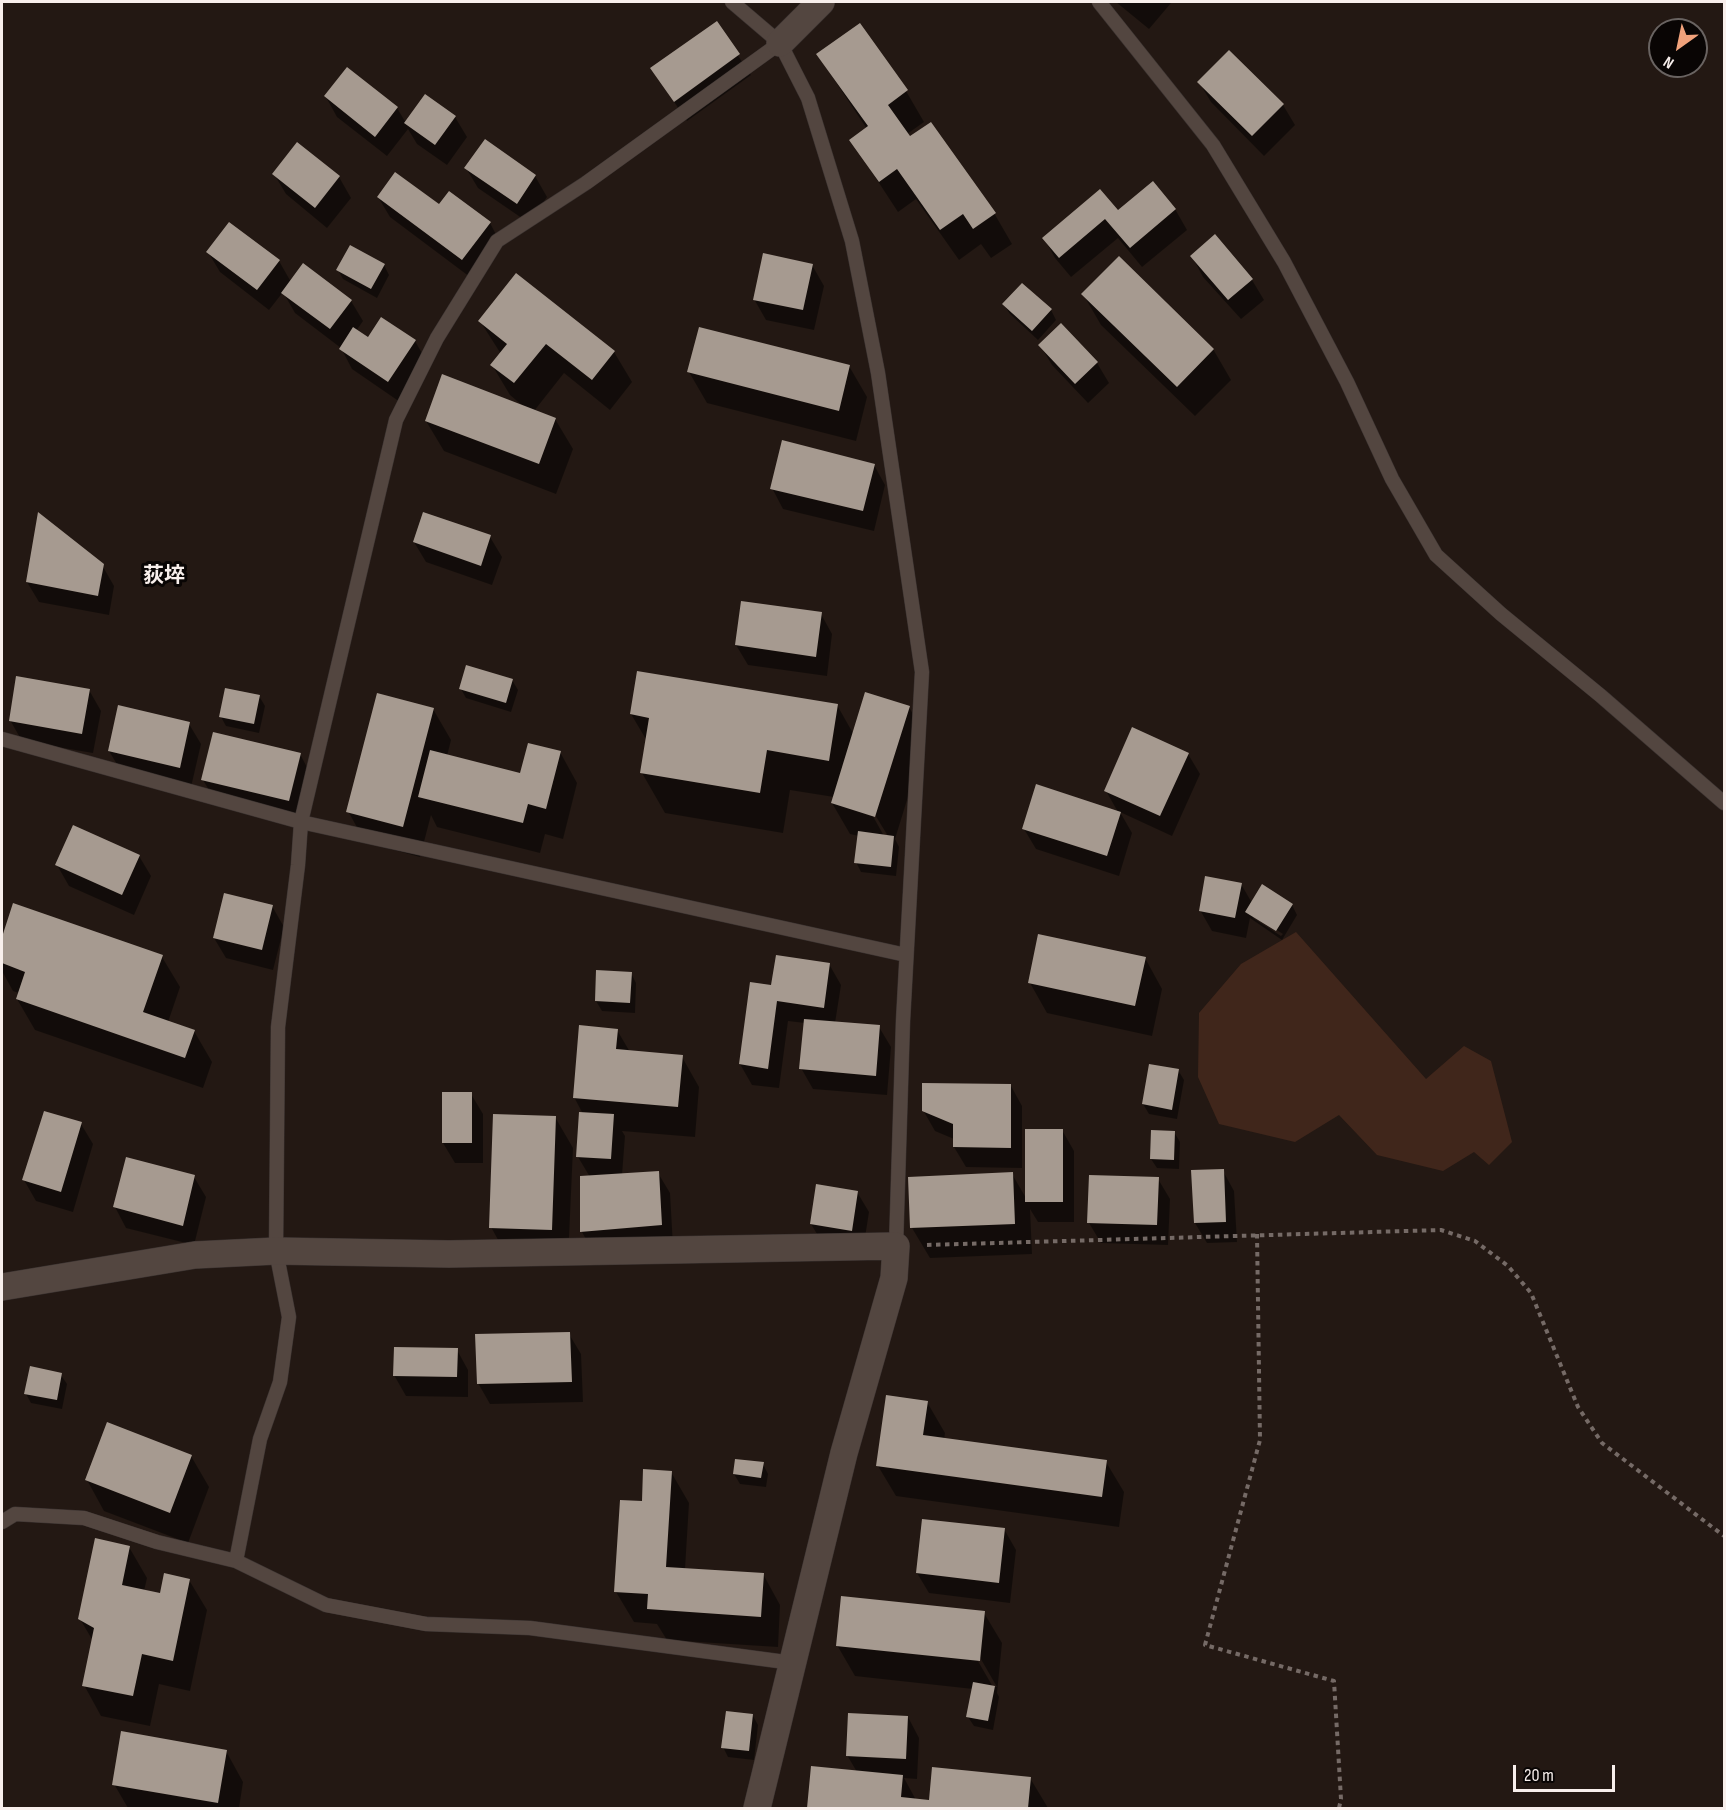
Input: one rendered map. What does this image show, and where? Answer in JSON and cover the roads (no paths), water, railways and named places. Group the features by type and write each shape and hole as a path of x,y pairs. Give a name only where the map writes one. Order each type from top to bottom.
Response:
{"street":[{"path":"780,43 821,2"},
{"path":"2,1287 195,1255 276,1251 449,1254 896,1246 894,1278 844,1453 757,1809"}],"lane":[{"path":"732,2 780,43 808,98 852,241 878,373 922,672 906,955 896,1246"},
{"path":"1099,2 1213,145 1284,262 1347,382 1392,479 1436,555 1501,614 1601,696 1725,803"},
{"path":"236,1561 260,1439 280,1382 289,1317 276,1251 278,1027 298,865 301,822 396,420 437,338 497,242 586,183 780,43"},
{"path":"2,739 301,822 906,955"},
{"path":"2,1522 15,1514 84,1518 157,1542 236,1561 327,1605 426,1624 530,1628 793,1663"}],"district":[{"name":"荻埣","path":"164,577"}]}
